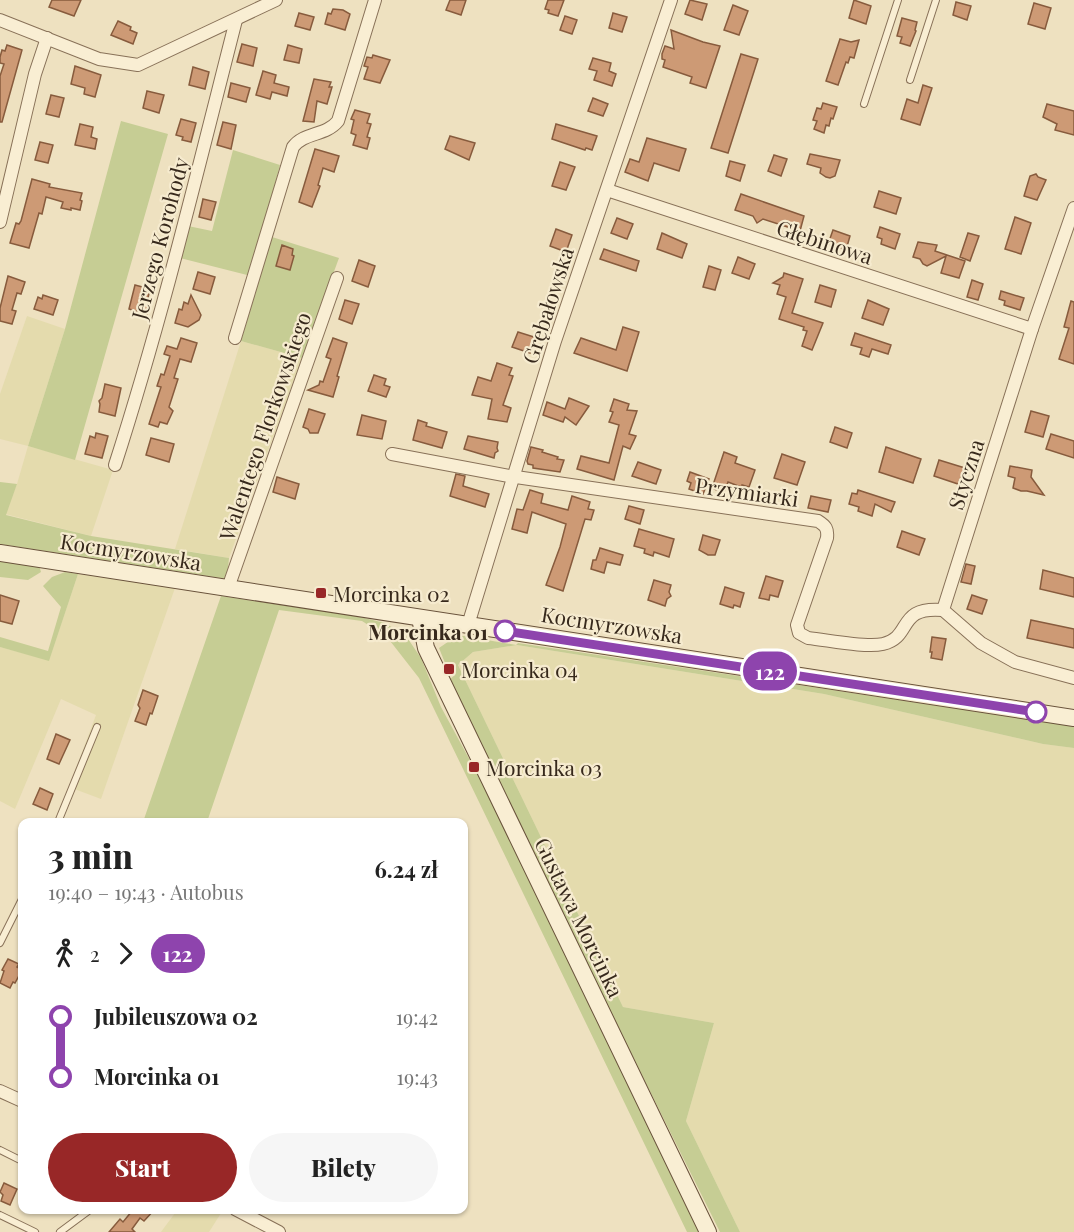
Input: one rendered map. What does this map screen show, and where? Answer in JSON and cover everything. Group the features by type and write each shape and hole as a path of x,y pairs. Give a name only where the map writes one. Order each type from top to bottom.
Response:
{"main road":[{"name":"Kocmyrzowska","path":"0,553 1074,718"},
{"name":"Gustawa Morcinka","path":"420,618 426,648 708,1232"}],"street":[{"path":"0,20 99,59 138,65 276,0"},
{"path":"235,338 293,147 303,138 328,130 338,121 375,0"},
{"name":"Grębałowska","path":"468,625 512,477 671,0"},
{"name":"Jerzego Korohody","path":"115,465 135,402 183,226 236,20"},
{"path":"0,222 34,74 47,38"},
{"name":"Głębinowa","path":"607,190 1032,329"},
{"name":"Styczna","path":"943,610 1032,329 1074,208"},
{"name":"Walentego Florkowskiego","path":"228,588 337,278"},
{"name":"Przymiarki","path":"392,454 512,477 818,521 828,530 827,538 797,625 800,633 808,638 871,645 885,644 899,635 908,619 918,611 943,610"},
{"path":"943,610 981,643 1015,662 1074,678"},
{"path":"0,1091 18,1099"},
{"path":"245,1214 279,1232"}],"lane":[{"path":"864,104 898,0"},
{"path":"910,80 936,0"},
{"path":"60,818 97,728"},
{"path":"0,943 18,907"},
{"path":"0,1149 18,1159"},
{"path":"60,1232 84,1214"},
{"path":"0,1215 35,1232"}],"shaded area":[{"path":"27,316 65,329 28,446 0,439 0,394"},
{"path":"241,341 302,358 229,558 175,549"},
{"path":"28,446 113,470 91,536 5,514"},
{"path":"78,574 175,588 101,799 69,787 96,715 61,699 15,809 0,801 0,647 49,660"},
{"path":"517,645 824,694 1043,744 1074,748 1074,1232 740,1232 686,1121 714,1023 623,1007 458,665 473,652"},
{"path":"174,1214 220,1214 209,1232 161,1232"}],"green space":[{"path":"121,121 168,134 75,460 28,446 65,329"},
{"path":"233,150 280,165 251,276 180,258 188,226 212,231"},
{"path":"272,237 339,258 302,358 241,341"},
{"path":"0,482 17,484 6,515 91,536 229,558 227,579 0,544"},
{"path":"0,560 39,565 41,572 28,580 0,577"},
{"path":"65,572 78,574 49,661 0,647 0,637 48,651 61,607 43,586 52,577"},
{"path":"221,596 356,616 385,623 406,636 421,658 441,707 485,788 701,1232 687,1232 419,678 387,637 362,621 279,610 208,818 144,818"},
{"path":"458,635 1074,726 1074,748 1043,744 824,694 517,645 473,652 458,665 623,1007 714,1023 686,1121 740,1232 720,1232 606,1003 450,679 455,675 448,662 445,663 439,648"}],"building":[{"path":"52,0 81,0 74,16 49,7"},
{"path":"450,0 466,0 461,15 446,10"},
{"path":"548,0 564,0 558,16 548,13 549,10 545,9"},
{"path":"690,0 707,4 702,20 685,14"},
{"path":"854,0 871,6 866,24 849,18"},
{"path":"956,2 971,6 967,20 953,15"},
{"path":"1034,3 1051,8 1045,29 1028,24"},
{"path":"733,5 748,11 739,35 724,30"},
{"path":"333,9 343,10 350,14 345,30 325,24 328,13 331,14"},
{"path":"299,13 314,17 310,30 295,26"},
{"path":"613,13 627,17 622,32 609,28"},
{"path":"565,16 577,20 572,34 560,30"},
{"path":"902,18 917,22 910,46 900,43 902,37 897,36"},
{"path":"118,21 131,27 130,30 137,33 133,44 111,35"},
{"path":"671,30 720,46 706,88 690,83 692,77 663,67 665,60 662,59 662,54 665,46 674,49"},
{"path":"840,39 851,42 859,40 854,58 850,57 848,63 846,62 838,85 826,81"},
{"path":"242,44 257,48 253,66 237,62"},
{"path":"7,45 22,50 2,122 0,122 0,76 4,64 0,63 0,57"},
{"path":"288,45 302,49 299,63 284,60"},
{"path":"741,54 758,59 728,153 711,148"},
{"path":"373,55 390,60 380,83 364,79 368,67 364,66 367,57 372,58"},
{"path":"593,58 611,63 609,71 616,74 612,86 594,80 597,71 589,69"},
{"path":"75,66 101,75 95,97 84,94 85,88 71,84"},
{"path":"193,67 209,72 205,89 189,85"},
{"path":"263,71 276,75 274,83 289,87 287,96 272,92 270,99 256,95"},
{"path":"314,79 331,82 329,87 332,87 327,104 317,101 314,122 303,121"},
{"path":"231,83 250,88 246,102 228,97"},
{"path":"923,85 932,88 920,125 901,119 907,99 918,103"},
{"path":"147,91 164,95 159,113 143,108"},
{"path":"51,95 64,98 59,117 46,114"},
{"path":"593,98 608,104 603,116 588,111"},
{"path":"823,103 837,107 824,133 814,129 817,121 813,120 817,108 821,109"},
{"path":"1047,104 1074,111 1074,135 1055,130 1057,124 1043,117"},
{"path":"355,110 370,114 367,123 371,124 367,137 370,138 367,149 353,145 356,135 351,133 354,120 351,119"},
{"path":"181,119 196,123 191,142 182,140 183,137 176,135"},
{"path":"223,122 236,125 231,149 217,145"},
{"path":"80,124 93,127 91,137 97,139 95,149 75,145"},
{"path":"556,124 597,136 592,150 586,148 585,150 552,139"},
{"path":"450,136 475,143 469,160 445,149"},
{"path":"647,138 686,149 679,171 654,163 648,181 625,172 630,159 639,162"},
{"path":"40,142 53,145 48,163 35,160"},
{"path":"315,149 339,156 334,172 323,168 318,185 320,186 312,207 299,202"},
{"path":"810,154 840,160 835,176 826,177 820,173 821,168 807,164"},
{"path":"774,155 787,159 781,176 768,171"},
{"path":"730,161 745,165 740,181 726,176"},
{"path":"560,162 575,167 566,190 552,186"},
{"path":"1036,174 1046,180 1037,200 1024,196 1030,176"},
{"path":"32,179 50,184 49,187 82,193 80,200 82,201 80,210 71,208 71,210 61,208 63,202 46,197 29,248 10,243 16,223 19,224 21,221"},
{"path":"879,191 901,198 896,214 874,207"},
{"path":"741,194 804,216 800,231 763,219 757,223 753,216 735,210"},
{"path":"203,199 216,202 211,220 199,217"},
{"path":"1015,217 1031,223 1021,254 1005,249"},
{"path":"617,218 633,224 627,239 611,233"},
{"path":"880,227 900,234 895,249 881,244 882,239 877,237"},
{"path":"556,229 572,235 566,252 550,246"},
{"path":"833,230 850,236 846,250 828,244"},
{"path":"662,233 687,244 682,258 657,249"},
{"path":"968,233 979,236 970,261 960,257"},
{"path":"918,242 937,245 935,251 965,261 959,278 941,273 946,256 927,266 920,259 913,257"},
{"path":"282,245 293,249 292,255 294,256 290,270 276,266"},
{"path":"604,249 639,261 636,271 600,259"},
{"path":"738,257 755,264 749,279 732,273"},
{"path":"359,260 375,266 368,287 352,281"},
{"path":"709,266 721,270 715,290 703,287"},
{"path":"198,272 215,277 210,294 193,289"},
{"path":"784,273 803,279 792,313 823,323 812,350 802,346 807,331 803,330 804,327 779,319 786,297 777,294 780,285 773,283 783,277"},
{"path":"8,276 25,282 21,294 17,293 12,310 16,311 12,324 0,321 0,308"},
{"path":"972,280 983,284 978,300 967,297"},
{"path":"135,285 150,289 147,314 129,309"},
{"path":"820,285 836,290 831,307 815,302"},
{"path":"1001,291 1024,298 1020,310 1004,305 1005,301 999,299"},
{"path":"43,295 58,300 53,315 34,309 38,297 42,299"},
{"path":"191,295 201,315 199,320 188,327 175,323 179,309 182,310 184,302 188,304"},
{"path":"345,300 359,304 352,324 339,319"},
{"path":"868,300 889,309 883,325 862,318"},
{"path":"1071,301 1074,302 1074,364 1059,359 1069,328 1064,327"},
{"path":"623,327 639,332 627,371 574,353 581,338 616,350"},
{"path":"518,332 534,337 530,353 512,347"},
{"path":"855,333 891,345 888,354 872,349 869,357 860,354 862,348 851,345"},
{"path":"181,338 197,343 191,362 180,359 174,378 178,379 169,407 173,411 167,424 160,422 158,427 149,424 161,387 157,386 161,374 164,375 170,356 164,354 167,346 177,349"},
{"path":"333,338 347,343 333,397 308,390 319,385 320,381 323,382 331,359 326,357"},
{"path":"497,363 512,368 509,375 513,376 503,405 511,408 507,422 488,419 492,399 472,395 478,377 491,381"},
{"path":"374,375 386,379 384,385 390,387 386,397 368,391"},
{"path":"105,384 121,388 115,416 99,412 99,401 102,398"},
{"path":"569,398 589,406 576,425 565,417 563,422 543,415 547,402 565,409"},
{"path":"614,399 629,404 627,410 637,411 629,434 636,436 630,449 623,446 614,480 577,469 581,456 609,463 619,425 609,422"},
{"path":"309,409 325,414 318,433 310,433 303,427"},
{"path":"1031,411 1049,416 1043,437 1025,432"},
{"path":"362,415 386,421 382,439 357,435"},
{"path":"418,420 427,423 426,426 447,432 442,448 413,440"},
{"path":"835,427 852,433 847,448 830,442"},
{"path":"96,433 108,436 102,458 85,454 90,436 95,438"},
{"path":"1051,434 1074,441 1074,458 1046,449"},
{"path":"468,436 498,442 498,451 494,458 464,449"},
{"path":"151,438 174,444 169,462 146,455"},
{"path":"531,447 564,460 560,472 533,468 533,465 528,464"},
{"path":"886,447 921,459 913,483 879,472"},
{"path":"724,452 737,457 735,463 755,470 749,487 742,485 741,487 728,482 724,493 712,488"},
{"path":"782,454 805,462 797,485 774,478"},
{"path":"939,460 965,468 958,484 934,476"},
{"path":"638,462 661,470 656,484 632,476"},
{"path":"1010,466 1032,470 1031,477 1044,495 1013,488 1015,478 1008,476"},
{"path":"690,472 709,479 703,494 689,489 691,483 687,481"},
{"path":"456,474 465,476 463,486 489,494 485,507 450,496"},
{"path":"277,477 299,484 295,499 273,492"},
{"path":"530,490 543,494 541,503 568,510 572,496 590,502 588,509 594,510 591,520 585,519 563,591 546,585 566,524 532,512 527,533 512,529 517,509 523,510"},
{"path":"858,490 895,502 891,512 875,504 872,516 858,511 859,507 849,504 852,493 857,494"},
{"path":"811,496 831,500 828,512 808,508"},
{"path":"629,506 644,510 640,524 625,519"},
{"path":"639,529 674,539 669,557 654,552 653,556 644,553 645,549 634,546"},
{"path":"902,531 925,539 919,555 897,547"},
{"path":"703,535 720,540 715,555 708,555 699,550"},
{"path":"600,548 623,555 620,565 607,562 604,573 591,569"},
{"path":"966,564 975,566 971,584 961,582"},
{"path":"1043,570 1074,578 1074,597 1040,589"},
{"path":"766,576 783,581 778,597 770,595 769,600 759,598"},
{"path":"654,580 671,585 669,592 671,596 667,599 665,606 648,600"},
{"path":"725,587 744,593 740,607 734,605 733,608 720,604"},
{"path":"0,595 19,601 12,624 0,621"},
{"path":"972,595 987,600 982,614 967,609"},
{"path":"1031,620 1074,629 1074,648 1027,638"},
{"path":"932,637 946,639 942,660 931,658"},
{"path":"143,690 158,696 146,725 135,721"},
{"path":"56,734 70,740 59,764 47,759"},
{"path":"40,788 53,794 47,810 33,804"},
{"path":"8,959 18,964 18,977 10,988 0,983 4,971 2,970"},
{"path":"4,1183 17,1189 10,1205 1,1201 3,1195 0,1192"},
{"path":"130,1214 150,1214 144,1221 140,1218 132,1229 135,1232 109,1232 120,1219 123,1222"}],"bus line":[{"name":"122","path":"505,631 1036,712"}],"place":[{"name":"Morcinka 02","path":"321,593"},
{"name":"Morcinka 01","path":"505,631"},
{"name":"Morcinka 04","path":"449,669"},
{"name":"Morcinka 03","path":"474,767"}]}
